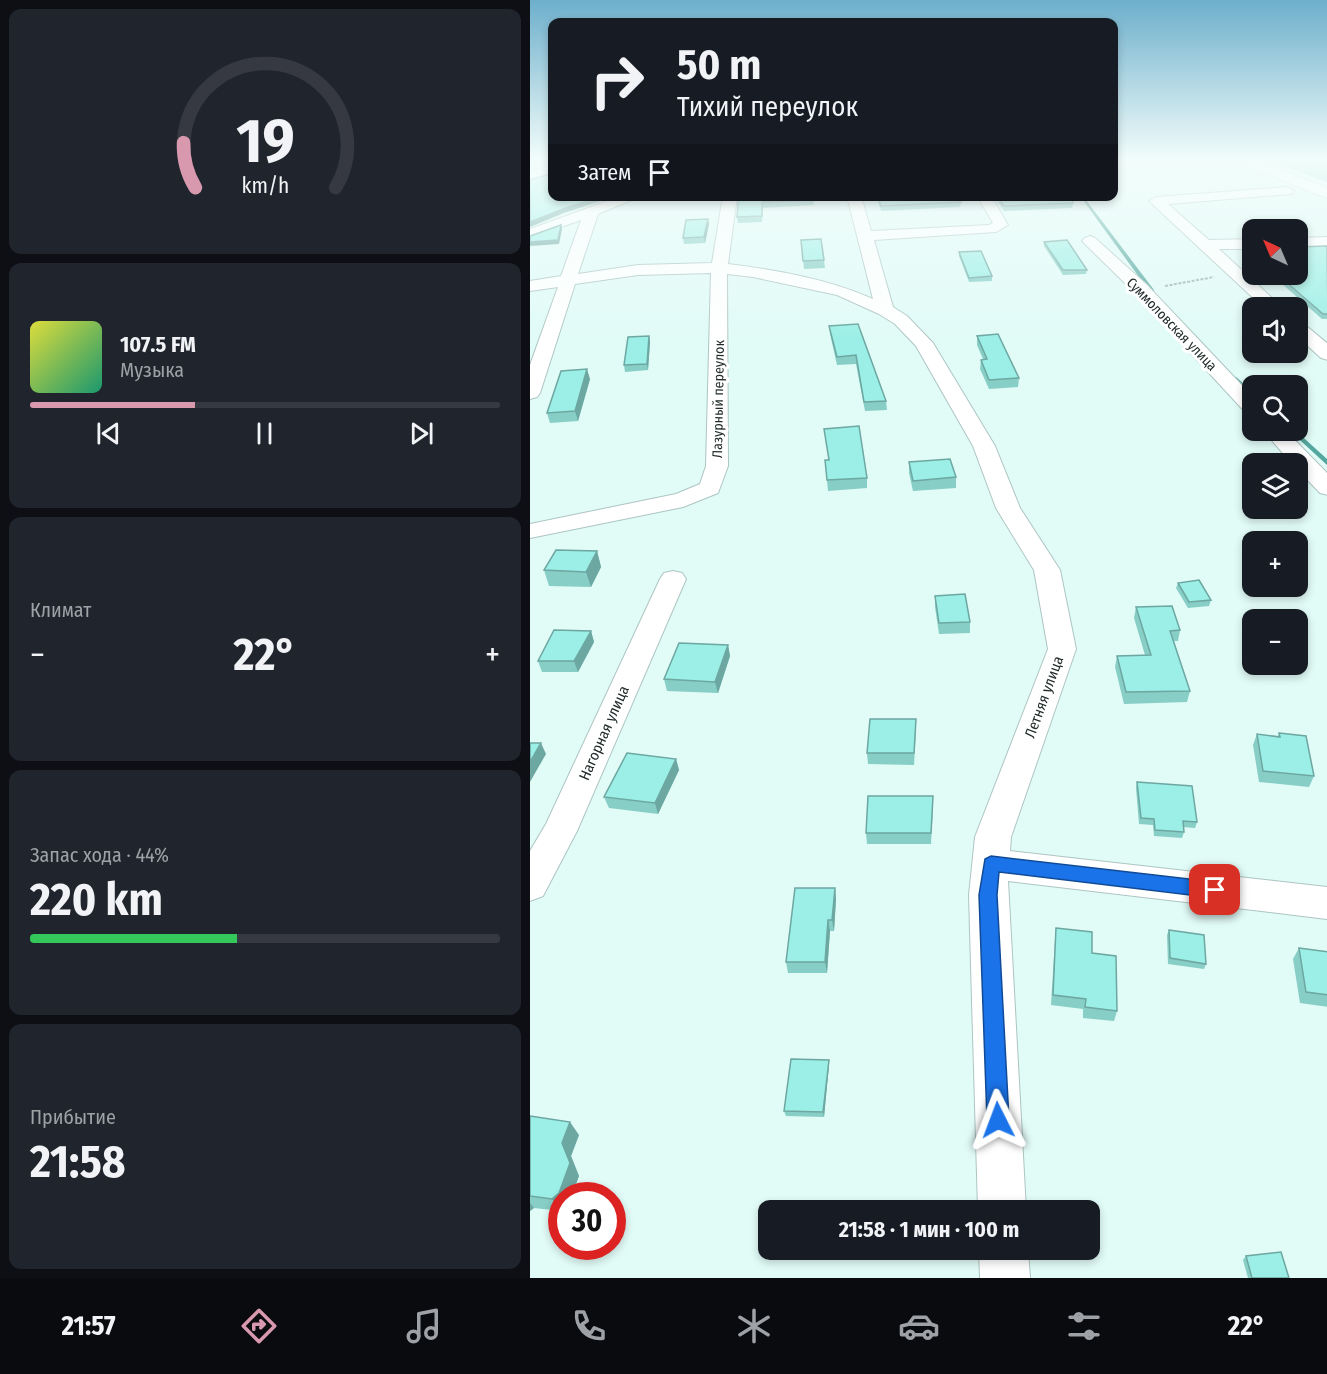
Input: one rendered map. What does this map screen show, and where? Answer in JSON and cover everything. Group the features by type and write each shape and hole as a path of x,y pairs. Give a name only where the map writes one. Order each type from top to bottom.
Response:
{"street":[{"path":"530,234 572,220"},
{"path":"530,393 589,220"},
{"name":"Лазурный переулок","path":"530,531 683,500 710,488 717,466 719,268 726,220"},
{"path":"861,220 885,310"},
{"path":"866,236 991,229 1001,225 998,220"},
{"path":"1177,220 1263,297"},
{"name":"Суммоловская улица","path":"1090,240 1141,289 1242,397"},
{"path":"1308,243 1328,242"},
{"path":"1206,245 1242,244"},
{"name":"Летняя улица","path":"530,286 638,270 719,268 753,272 842,291 885,310 901,320 923,343 984,446 1008,508 1047,570 1062,649 993,837 988,895 1002,1200"},
{"path":"1308,337 1328,354"},
{"path":"1284,441 1328,488"},
{"name":"Нагорная улица","path":"530,885 560,831 673,579"},
{"path":"991,864 1328,903"},
{"path":"1004,1260 1005,1278"}],"path":[{"path":"1165,286 1196,282 1234,271"}],"building":[{"path":"686,220 708,220 704,237 683,238"},
{"path":"561,225 558,240 530,242 530,236"},
{"path":"821,239 824,260 803,261 801,240"},
{"path":"1067,240 1087,270 1063,270 1044,242"},
{"path":"1327,246 1328,314 1323,314 1308,301 1308,297 1303,297 1290,285 1308,285 1308,247"},
{"path":"981,251 992,276 969,278 959,252"},
{"path":"858,324 886,401 864,402 856,355 837,357 829,326"},
{"path":"998,334 1019,378 989,380 981,360 987,359 977,336"},
{"path":"649,336 647,364 624,365 628,337"},
{"path":"587,369 575,411 547,413 561,371"},
{"path":"859,426 867,478 827,480 825,460 829,460 824,429"},
{"path":"950,459 956,477 913,481 909,462"},
{"path":"556,550 597,551 586,572 544,570"},
{"path":"1199,580 1211,600 1189,602 1178,583"},
{"path":"965,594 970,622 939,623 935,596"},
{"path":"1172,606 1180,630 1170,631 1190,691 1126,692 1117,656 1151,655 1136,607"},
{"path":"554,630 591,631 574,661 538,661"},
{"path":"679,643 728,645 715,682 664,679"},
{"path":"870,719 916,719 914,753 867,753"},
{"path":"1279,733 1306,736 1314,776 1263,771 1257,734 1280,737"},
{"path":"530,743 541,743 530,762"},
{"path":"627,753 676,759 655,803 604,797"},
{"path":"1137,782 1192,786 1197,822 1183,821 1184,832 1155,830 1154,819 1141,818"},
{"path":"868,796 933,796 931,833 866,833"},
{"path":"795,888 835,888 832,920 828,920 825,962 786,962"},
{"path":"1056,928 1092,932 1092,953 1116,956 1117,1011 1085,1007 1086,999 1053,995"},
{"path":"1169,930 1204,935 1206,964 1170,958"},
{"path":"1299,948 1328,952 1328,995 1306,992"},
{"path":"791,1059 829,1060 823,1112 784,1111"},
{"path":"530,1116 570,1122 562,1143 570,1163 563,1182 548,1182 548,1198 530,1196"},
{"path":"1281,1252 1289,1278 1252,1278 1246,1256"}],"waterway":[{"path":"1099,220 1152,291"},
{"path":"1234,378 1242,385"},
{"path":"1303,441 1328,464"}],"route":[{"path":"998,1120 988,895 991,864 1215,890"}]}
